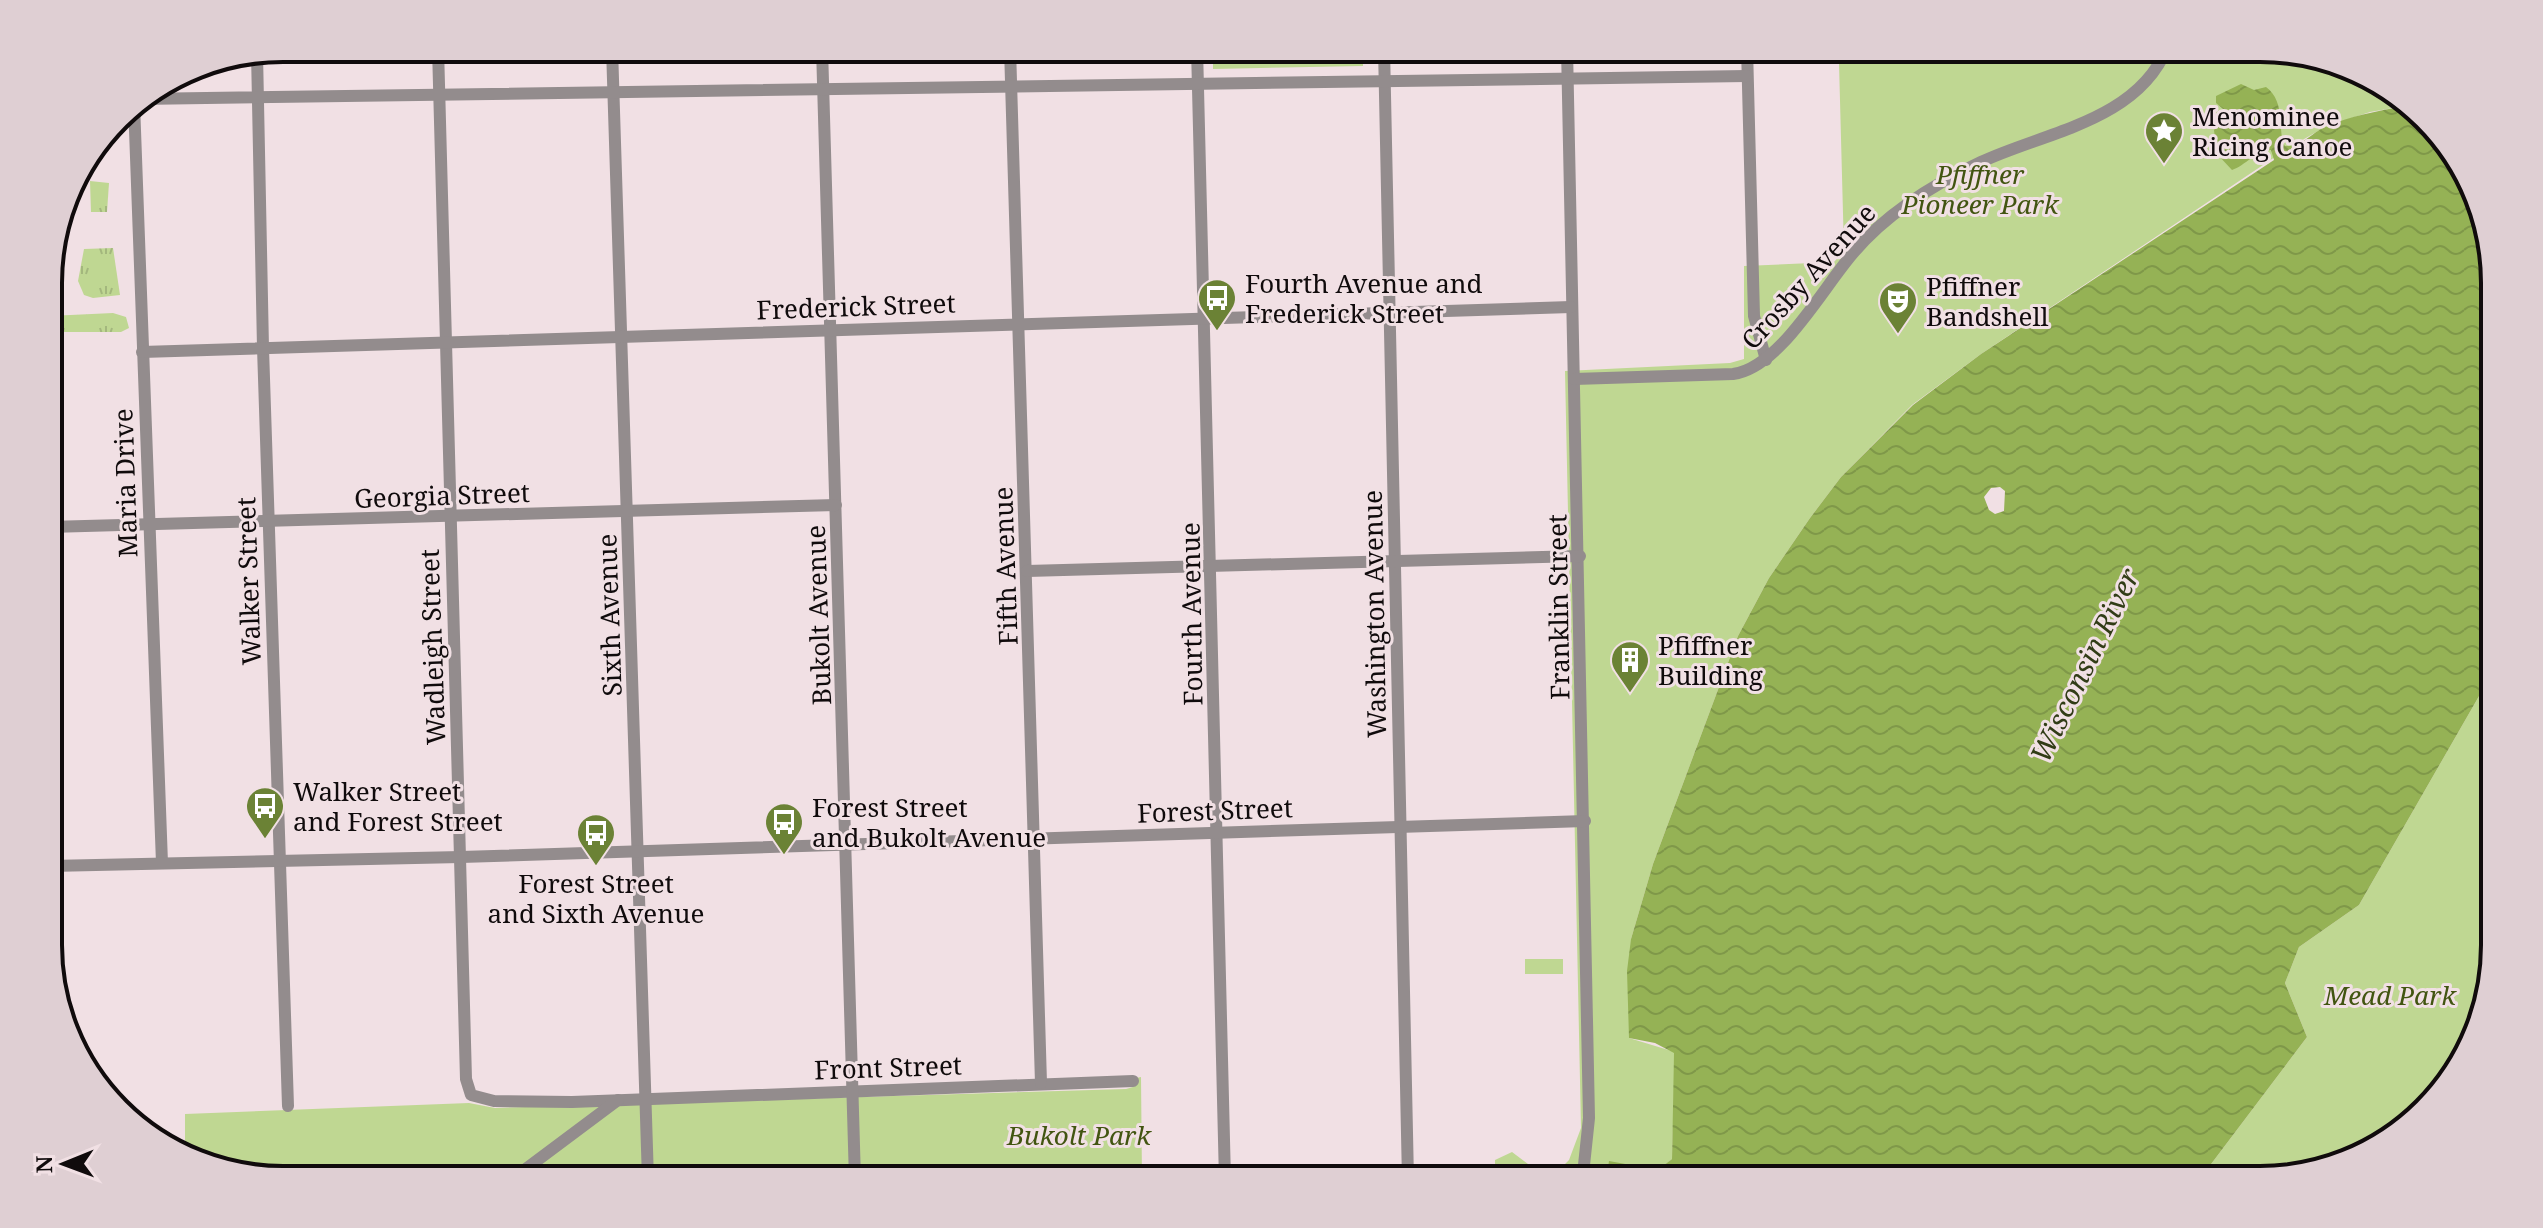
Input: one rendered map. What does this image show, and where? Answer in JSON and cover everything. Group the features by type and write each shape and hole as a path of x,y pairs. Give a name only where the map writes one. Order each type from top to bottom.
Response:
{"street":[{"name":"Wadleigh Street","path":"438,62 466,1079 471,1095 505,1102 618,1100"},
{"name":"Sixth Avenue","path":"612,62 647,1166"},
{"name":"Bukolt Avenue","path":"822,62 854,1166"},
{"name":"Fifth Avenue","path":"1010,62 1041,1083"},
{"name":"Fourth Avenue","path":"1197,62 1207,317 1225,1166"},
{"name":"Washington Avenue","path":"1384,62 1408,1166"},
{"name":"Franklin Street","path":"1567,62 1585,821 1589,1118 1584,1165"},
{"path":"1747,62 1754,316 1766,360"},
{"name":"Crosby Avenue","path":"1574,379 1733,374 1755,368 1766,360 1856,249 1902,207 1982,162 2115,106 2148,80 2159,62"},
{"name":"Walker Street","path":"257,64 268,523 288,1106"},
{"path":"161,99 1385,84 1747,76"},
{"name":"Maria Drive","path":"135,119 162,863"},
{"name":"Frederick Street","path":"142,352 1571,307"},
{"name":"Georgia Street","path":"62,527 836,505"},
{"path":"1027,571 1580,556"},
{"name":"Forest Street","path":"639,850 1585,821"},
{"path":"62,866 639,850"},
{"name":"Front Street","path":"618,1100 1133,1081"},
{"path":"530,1166 618,1100"}],"green space":[{"path":"1213,62 1363,62 1363,66 1213,69"},
{"name":"Pfiffner Pioneer Park","path":"1839,63 2289,64 2345,79 2395,108 2327,126 2290,147 1981,354 1912,405 1841,477 1769,578 1738,636 1653,864 1631,939 1629,1038 1675,1052 1672,1159 1664,1166 1563,1166 1569,1160 1581,1128 1565,371 1730,363 1744,359 1744,266 1834,262 1844,251"},
{"path":"90,181 109,183 107,212 91,212"},
{"path":"113,248 120,295 93,298 84,295 78,281 84,249"},
{"path":"113,313 126,317 129,328 121,332 62,332 62,315"},
{"name":"Mead Park","path":"2481,693 2479,974 2464,1030 2451,1056 2426,1091 2406,1111 2358,1143 2303,1162 2275,1166 2210,1166 2307,1037 2285,983 2299,947 2359,905"},
{"path":"1525,959 1563,959 1563,974 1525,974"},
{"name":"Bukolt Park","path":"1141,1077 1142,1166 268,1166 240,1162 185,1142 185,1114 469,1103 495,1108 1126,1089 1133,1087 1136,1078"},
{"name":"Pfiffner Pioneer Park","path":"1512,1152 1528,1164 1537,1166 1495,1166 1495,1160"}],"water":[{"name":"Wisconsin River","path":"2241,84 2254,90 2266,87 2277,101 2285,146 2306,140 2325,127 2344,120 2395,108 2435,148 2451,172 2464,198 2479,254 2481,693 2359,905 2299,947 2285,983 2307,1037 2210,1166 1663,1166 1672,1159 1674,1053 1655,1043 1629,1038 1627,971 1631,939 1653,864 1738,636 1769,578 1841,477 1913,405 1981,354 2274,160 2271,150 2266,151 2232,170 2217,154 2214,130 2229,114 2216,103 2216,96","holes":["2000,487 2005,491 2004,511 1995,514 1989,510 1984,497 1991,488"]},
{"path":"1609,1161 1636,1166 1608,1166"}],"place":[{"name":"Menominee Ricing Canoe","path":"2164,165"},
{"name":"Fourth Avenue and Frederick Street","path":"1217,332"},
{"name":"Pfiffner Bandshell","path":"1898,335"},
{"name":"Pfiffner Building","path":"1630,694"},
{"name":"Walker Street and Forest Street","path":"265,840"},
{"name":"Forest Street and Bukolt Avenue","path":"784,856"},
{"name":"Forest Street and Sixth Avenue","path":"596,867"}]}
